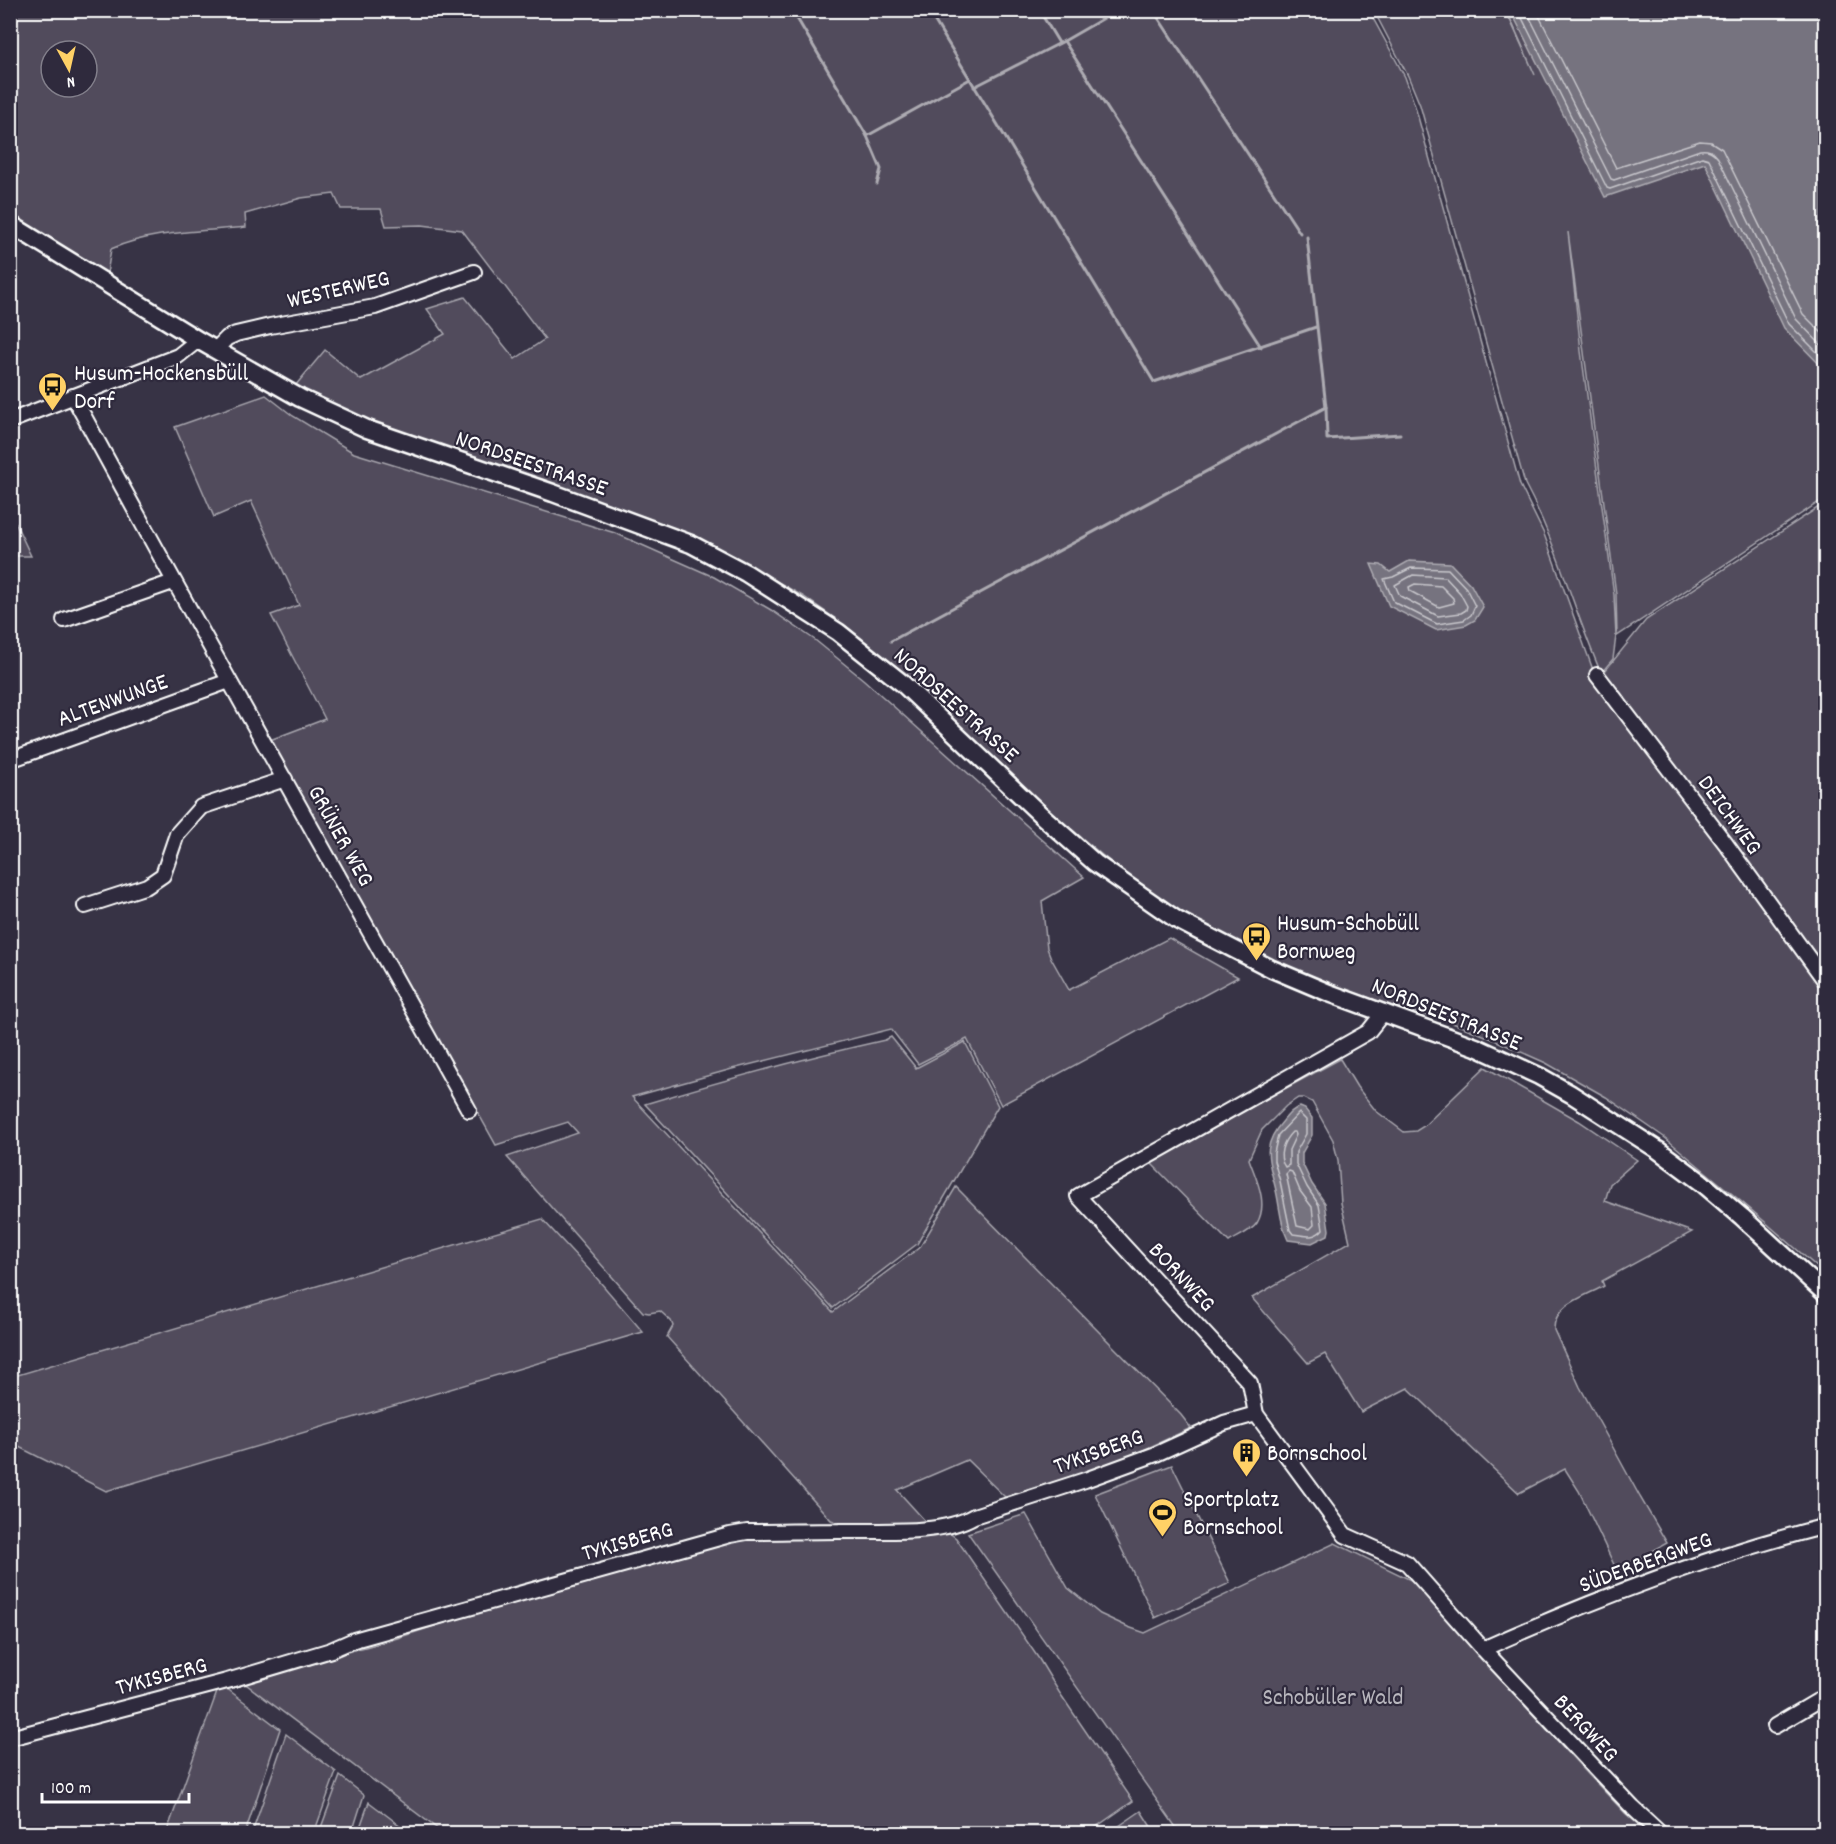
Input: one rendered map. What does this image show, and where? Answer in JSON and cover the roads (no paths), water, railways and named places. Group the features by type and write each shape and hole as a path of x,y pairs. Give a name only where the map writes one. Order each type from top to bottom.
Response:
{"main road":[{"name":"NORDSEESTRASSE","path":"10,224 198,340 300,398 367,429 553,493 691,544 746,573 838,632 902,683 1086,855 1180,922 1256,962 1329,993 1452,1037 1571,1094 1630,1131 1701,1182 1826,1294"}],"street":[{"name":"WESTERWEG","path":"215,350 227,338 236,334 375,307 474,272"},
{"path":"10,422 178,356 198,340"},
{"name":"GRÜNER WEG","path":"73,396 173,582 285,778 469,1110"},
{"path":"64,620 173,582"},
{"name":"DEICHWEG","path":"1597,675 1719,835 1826,982"},
{"name":"ALTENWUNGE","path":"10,760 229,681"},
{"path":"85,906 147,886 164,875 177,834 201,807 285,778"},
{"name":"BORNWEG","path":"1384,1012 1368,1032 1078,1196 1250,1383 1256,1414 1345,1535 1407,1563 1483,1649"},
{"name":"TYKISBERG","path":"10,1738 227,1681 331,1650 365,1637 730,1535 747,1532 907,1530 965,1522 974,1516 1156,1454 1224,1423 1256,1414"},
{"name":"SÜDERBERGWEG","path":"1483,1649 1552,1618 1690,1566 1826,1527"},
{"name":"BERGWEG","path":"1483,1649 1633,1808 1661,1833"},
{"path":"1775,1726 1826,1696"}],"water":[{"path":"1511,11 1825,11 1825,370 1784,328 1705,163 1605,197"},
{"path":"1409,561 1450,563 1471,585 1483,607 1475,620 1466,625 1436,630 1389,606 1371,564 1381,565 1390,572"},
{"path":"1300,1107 1305,1109 1312,1118 1312,1135 1302,1153 1302,1163 1325,1203 1329,1230 1328,1235 1312,1243 1288,1240 1282,1224 1268,1157 1275,1131 1290,1112"}],"waterway":[{"path":"792,10 867,136 881,169 877,184"},
{"path":"928,10 1154,382 1316,327"},
{"path":"1039,10 1059,43"},
{"path":"974,87 1064,41 1118,10"},
{"path":"1153,10 1300,233"},
{"path":"1064,41 1261,347"},
{"path":"867,136 970,79"},
{"path":"1307,237 1326,407 1327,439 1400,434"},
{"path":"891,641 1326,407"}],"place":[{"name":"Husum-Hockensbüll Dorf","path":"53,412"},
{"name":"Husum-Schobüll Bornweg","path":"1256,962"},
{"name":"Bornschool","path":"1246,1478"},
{"name":"Sportplatz Bornschool","path":"1162,1538"}],"park label":[{"name":"Schobüller Wald","path":"1333,1696"}]}
